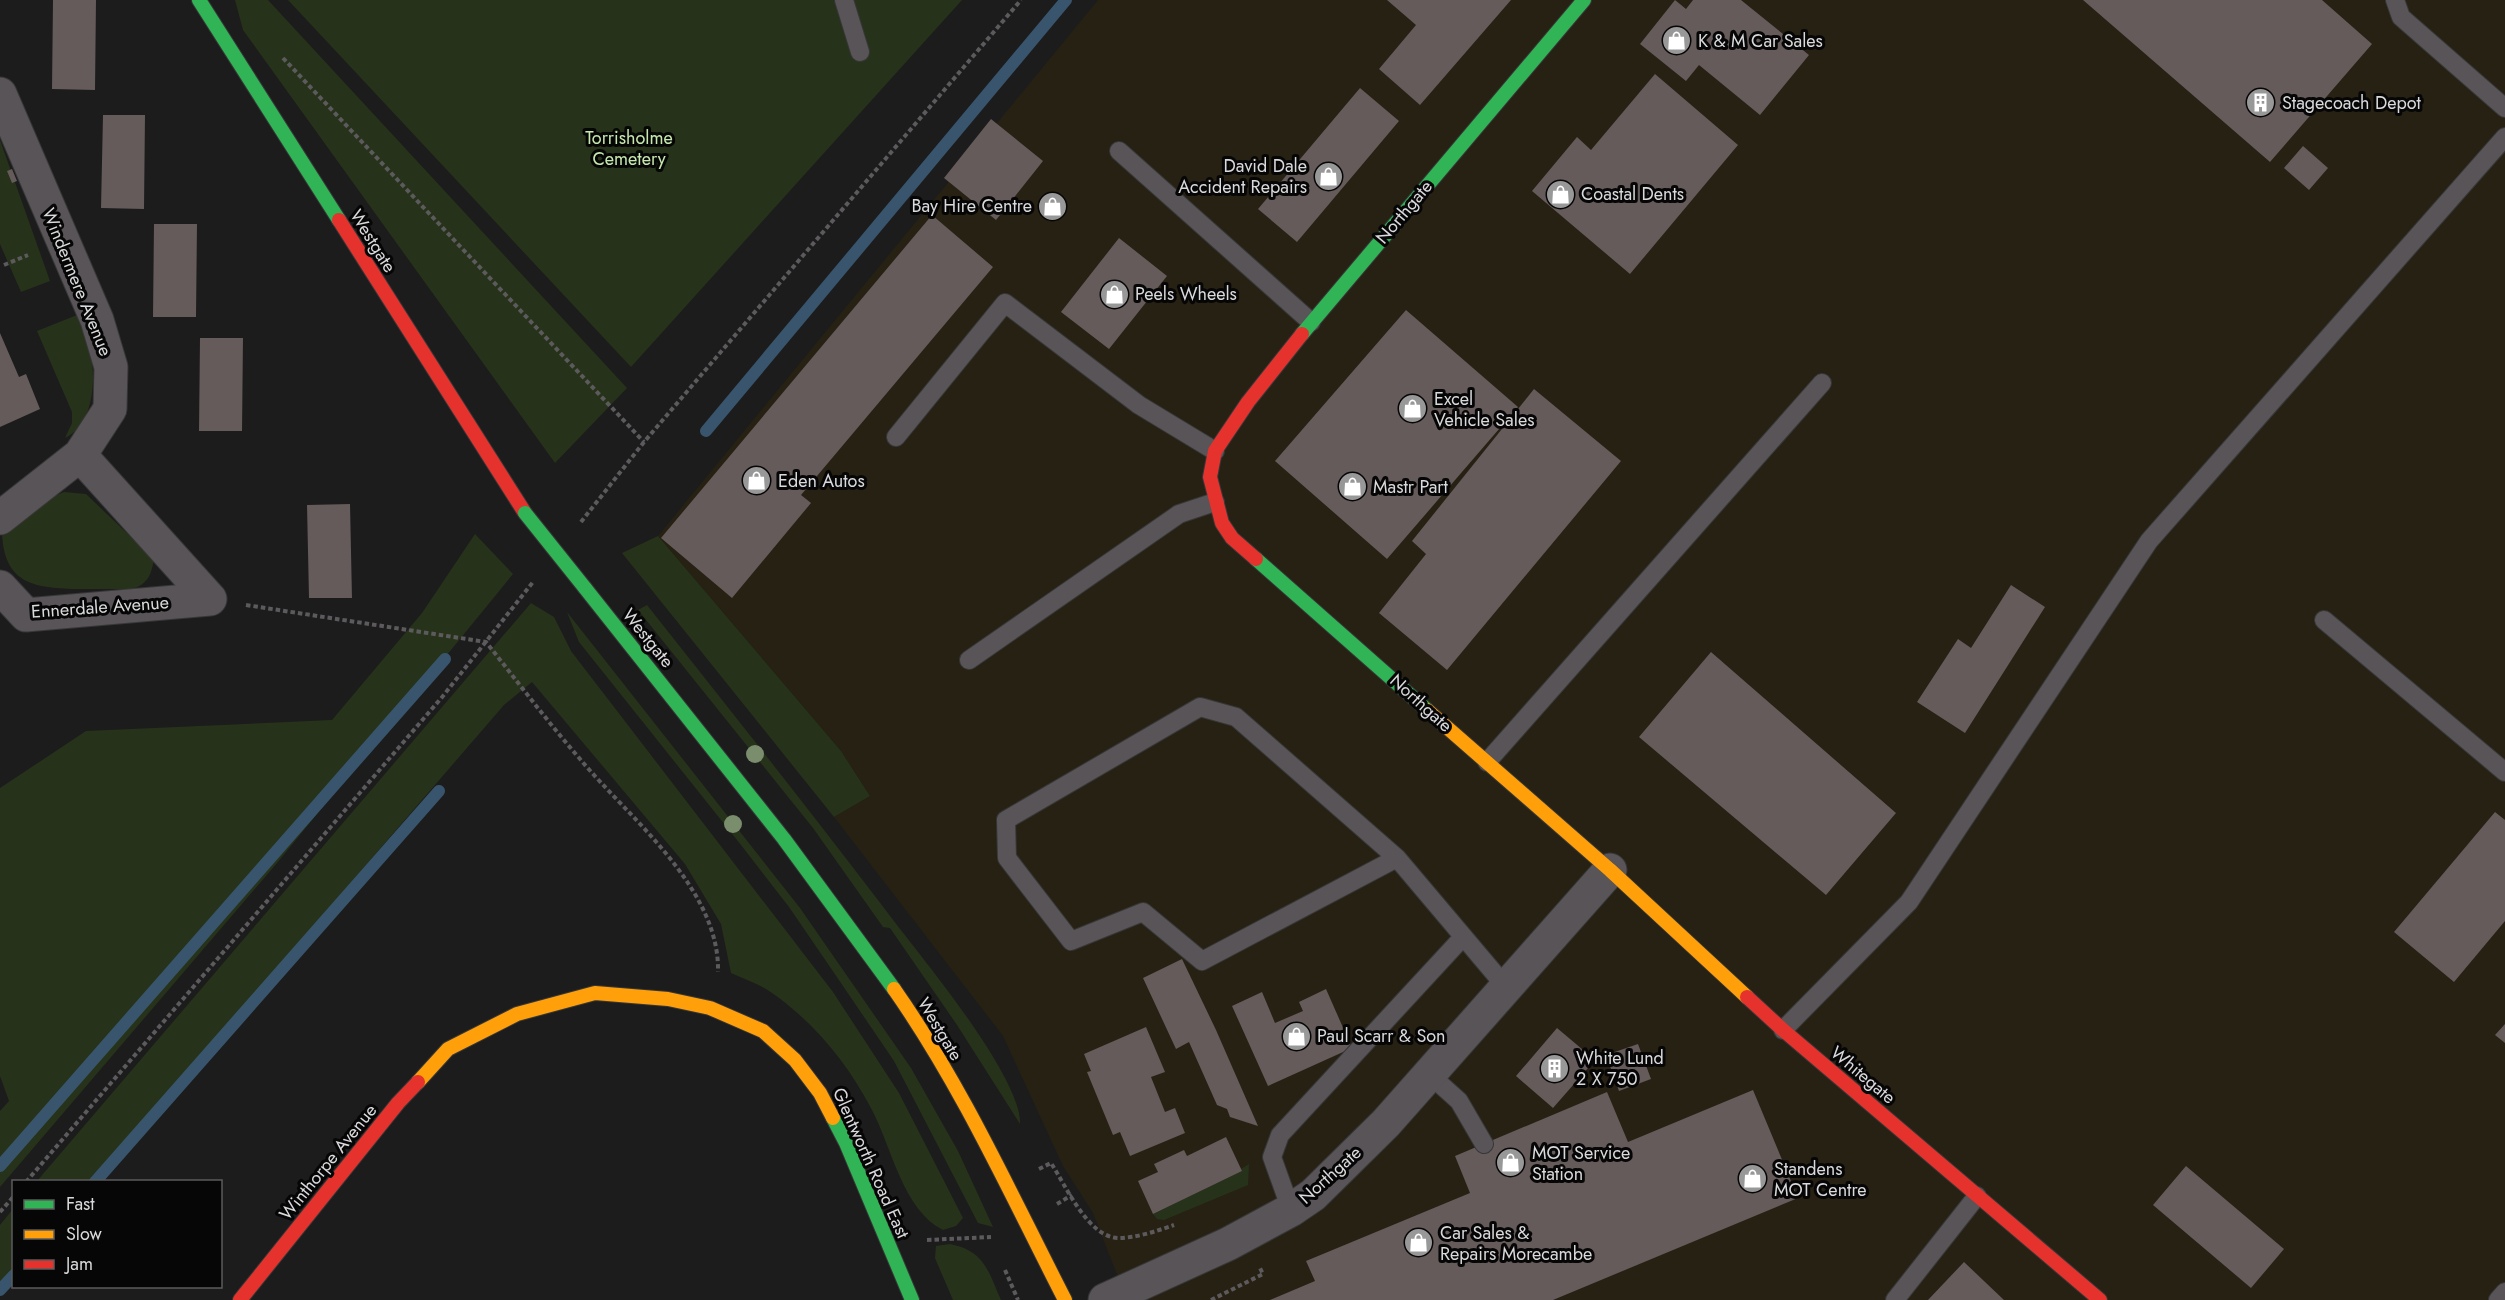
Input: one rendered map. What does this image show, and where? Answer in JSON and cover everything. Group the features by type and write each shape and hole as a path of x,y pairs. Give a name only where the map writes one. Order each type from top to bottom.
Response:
{"street":[{"name":"Westgate","path":"199,0 525,513 775,826 898,995 963,1104 1065,1300"},
{"name":"Northgate","path":"1105,1300 1228,1244 1291,1210 1313,1195 1386,1123 1610,870 1232,538 1222,523 1210,477 1215,451 1248,402 1311,322 1584,0"},
{"name":"Windermere Avenue","path":"0,94 96,320 111,367 110,410 80,455"},
{"path":"0,519 80,455 210,599"},
{"name":"Ennerdale Avenue","path":"0,587 26,615 210,599"},
{"name":"Whitegate","path":"1610,870 1782,1030 2100,1300"},
{"name":"Glentworth Road East","path":"448,1049 517,1014 595,993 668,999 710,1008 763,1031 795,1060 820,1093 846,1143 912,1300"},
{"name":"Winthorpe Avenue","path":"244,1299 398,1103 448,1049"}],"lane":[{"path":"844,0 860,52"},
{"path":"2395,0 2402,17 2505,108"},
{"path":"1782,1030 1909,902 2149,541 2505,136"},
{"path":"1119,151 1311,322"},
{"path":"897,437 1005,303 1139,405 1215,451"},
{"path":"1487,762 1822,383"},
{"path":"969,660 1179,514 1215,502"},
{"path":"2324,620 2505,772"},
{"path":"1397,858 1202,961 1143,912 1071,941 1007,858 1006,820 1200,707 1236,717 1397,858 1506,987"},
{"path":"1291,1210 1272,1157 1280,1135 1463,936"},
{"path":"1429,1074 1459,1101 1484,1144"},
{"path":"1895,1300 1977,1196"},
{"path":"2498,1300 2505,1292"}],"path":[{"path":"579,524 644,442 1021,0"},
{"path":"278,52 644,442"},
{"path":"4,266 32,253"},
{"path":"28,1180 443,696 536,579"},
{"path":"210,599 486,642 580,760 664,849 693,891 712,932 718,970 710,1008"},
{"path":"1044,1166 1051,1163 1081,1213 1092,1226 1117,1238 1155,1231"},
{"path":"1063,1201 1072,1195"},
{"path":"0,1212 12,1198"},
{"path":"887,1241 990,1237"},
{"path":"1211,1300 1263,1274 1259,1266"},
{"path":"1223,1287 1226,1293"}],"shaded area":[{"path":"1098,0 2505,0 2505,1300 1127,1300 1093,1213 1063,1166 1003,1036 834,817 870,796 841,751 658,536"}],"green space":[{"path":"235,0 268,0 627,388 555,463 243,30"},
{"name":"Torrisholme Cemetery","path":"288,0 962,0 631,367"},
{"path":"0,140 50,281 21,292 0,244"},
{"path":"77,315 90,351 92,390 87,413 82,423 65,438 72,423 72,412 37,331"},
{"path":"64,492 86,494 154,559 150,574 142,584 133,589 47,587 34,584 15,572 8,563 2,533 43,501"},
{"path":"475,534 513,574 277,863 0,1187 0,1111 9,1101 0,1076 0,788 86,731 332,720 422,613"},
{"path":"658,536 841,751 870,796 834,817 622,553"},
{"path":"531,603 554,617 571,651 833,992 899,1093 963,1218 956,1226 943,1230 929,1221 918,1208 900,1177 872,1110 841,1061 816,1031 788,1005 762,987 731,973 721,924 685,864 532,682 504,705 94,1180 38,1180"},
{"path":"647,605 835,844 970,1022 1006,1079 1017,1104 1020,1124 957,1025 890,928 883,927 813,828 638,610"},
{"path":"567,612 800,908 911,1068 958,1151 993,1227 978,1223 894,1061 789,907 579,642"},
{"path":"1249,1164 1248,1185 1164,1220 1157,1219 1153,1214 1242,1171 1241,1169"},
{"path":"12,1210 12,1274 0,1289 0,1225"},
{"path":"950,1244 962,1247 978,1257 988,1271 1001,1300 953,1300 935,1258 936,1246"}],"building":[{"path":"53,0 96,0 95,90 52,89"},
{"path":"1387,0 1511,0 1420,105 1379,69 1416,25"},
{"path":"1675,0 1686,9 1693,0 1741,0 1809,55 1760,115 1699,65 1686,81 1640,44"},
{"name":"Stagecoach Depot","path":"2083,0 2322,0 2372,44 2270,162"},
{"path":"1655,74 1738,145 1630,274 1532,191 1577,137 1591,150"},
{"path":"1360,88 1399,121 1297,242 1258,209"},
{"path":"103,115 145,115 144,209 101,208"},
{"path":"991,119 1043,161 996,220 944,178"},
{"path":"2303,146 2328,168 2309,190 2284,168"},
{"path":"12,169 17,181 12,183 7,171"},
{"path":"932,215 993,267 801,495 811,503 732,598 661,538"},
{"path":"154,224 197,224 196,317 153,317"},
{"name":"Peels Wheels","path":"1119,238 1167,276 1109,349 1061,312"},
{"path":"1406,310 1518,407 1387,559 1275,461"},
{"path":"0,333 19,377 26,374 40,409 0,427"},
{"path":"200,338 243,338 242,431 199,431"},
{"path":"1534,389 1621,461 1447,670 1379,613 1426,554 1412,541"},
{"path":"350,504 352,598 309,598 307,505"},
{"path":"2011,585 2045,607 1965,733 1917,702 1958,639 1971,648"},
{"path":"1711,652 1896,813 1826,895 1639,737"},
{"path":"2495,812 2505,820 2505,921 2454,982 2394,932"},
{"path":"1182,959 1258,1126 1230,1117 1227,1109 1217,1105 1189,1042 1176,1049 1143,978"},
{"name":"Paul Scarr & Son","path":"1326,989 1352,1048 1268,1086 1232,1006 1262,992 1275,1023 1303,1011 1299,1002"},
{"path":"2505,1024 2505,1043 2495,1035"},
{"path":"1146,1027 1165,1072 1151,1077 1165,1112 1175,1108 1185,1133 1130,1156 1120,1132 1113,1135 1087,1072 1091,1071 1084,1054"},
{"name":"White Lund 2 X 750","path":"1557,1028 1595,1060 1553,1108 1516,1076"},
{"path":"1638,1044 1651,1079 1619,1091 1606,1055"},
{"path":"1753,1090 1798,1198 1553,1300 1270,1300 1315,1281 1306,1261 1470,1193 1455,1156 1607,1092 1628,1142"},
{"path":"1226,1137 1242,1171 1153,1214 1138,1181 1158,1172 1154,1164 1184,1150 1187,1156"},
{"path":"2186,1166 2284,1249 2251,1288 2153,1205"},
{"path":"1964,1262 2004,1300 1928,1300"}],"waterway":[{"path":"706,431 1066,0"},
{"path":"0,1166 445,659"},
{"path":"97,1180 439,791"},
{"path":"0,1290 12,1277"}],"traffic: fast":[{"path":"199,0 339,220"},
{"path":"1302,334 1584,0"},
{"path":"525,513 585,588"},
{"path":"1256,559 1427,710"},
{"path":"585,588 784,839 894,989"},
{"path":"833,1118 846,1143 912,1300"}],"traffic: slow":[{"path":"1427,710 1610,870 1747,997"},
{"path":"894,989 964,1102 1065,1300"},
{"path":"418,1082 448,1049 517,1014 595,993 668,999 710,1008 763,1031 795,1060 820,1093 833,1118"}],"traffic: jam":[{"path":"339,220 525,513"},
{"path":"1256,559 1232,538 1222,523 1210,477 1215,451 1248,402 1302,334"},
{"path":"1747,997 2100,1300"},
{"path":"240,1300 398,1103 418,1082"}],"place":[{"name":"K & M Car Sales","path":"1677,41"},
{"name":"Stagecoach Depot","path":"2261,103"},
{"name":"David Dale Accident Repairs","path":"1328,176"},
{"name":"Coastal Dents","path":"1560,194"},
{"name":"Bay Hire Centre","path":"1053,206"},
{"name":"Peels Wheels","path":"1114,294"},
{"name":"Excel Vehicle Sales","path":"1413,409"},
{"name":"Eden Autos","path":"757,481"},
{"name":"Mastr Part","path":"1352,487"},
{"name":"Paul Scarr & Son","path":"1296,1036"},
{"name":"White Lund 2 X 750","path":"1555,1068"},
{"name":"MOT Service Station","path":"1511,1163"},
{"name":"Standens MOT Centre","path":"1753,1179"},
{"name":"Car Sales & Repairs Morecambe","path":"1419,1243"}]}
